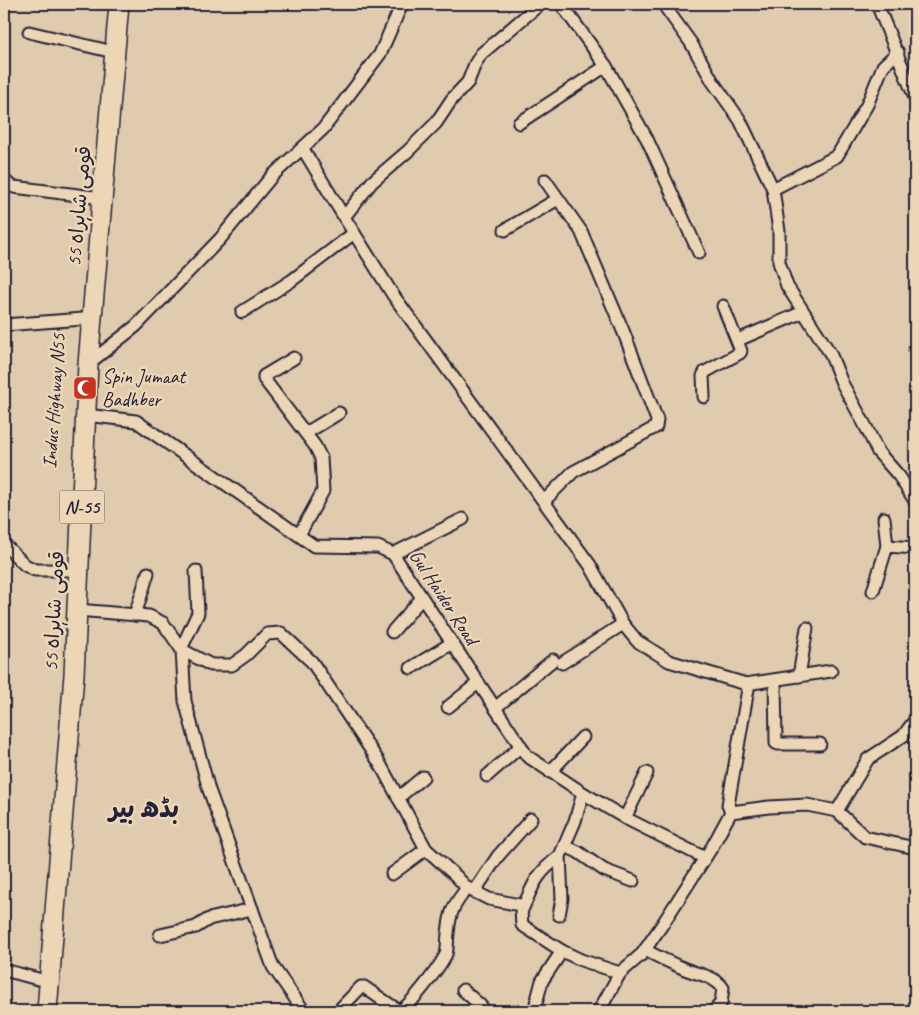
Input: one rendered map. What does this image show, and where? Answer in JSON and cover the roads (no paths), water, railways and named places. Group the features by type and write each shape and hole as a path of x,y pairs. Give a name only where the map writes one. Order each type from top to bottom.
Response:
{"highway":[{"name":"Indus Highway N55","path":"36,1011 68,570 71,474 108,4"},
{"name":"قومی شاہراہ 55","path":"47,1011 74,675 88,364 120,4"}],"street":[{"path":"88,364 136,326 220,238 272,176 323,130 370,70 380,54 402,4"},
{"path":"344,217 372,182 408,151 436,123 452,100 468,82 481,54 540,4"},
{"path":"561,4 606,66 647,139 699,253"},
{"path":"663,4 691,43 713,82 740,120 773,189 779,231 779,262 787,286 830,353 842,383 878,452 899,476 915,501"},
{"path":"877,4 915,98"},
{"path":"29,32 105,50"},
{"path":"773,189 837,156 867,105 883,66 898,52"},
{"path":"519,123 606,66"},
{"path":"303,148 393,295 590,565 623,624 637,640 669,661 746,684 830,671"},
{"path":"4,179 8,185 14,187 94,197"},
{"path":"544,501 574,472 656,427 657,420 624,333 581,231 545,180"},
{"path":"505,230 558,199"},
{"path":"242,312 291,282 354,233"},
{"path":"704,397 703,376 705,372 740,354 741,351 723,306"},
{"path":"738,340 803,312"},
{"path":"4,325 83,320"},
{"path":"294,358 265,374 264,379 315,446 321,458 323,491 298,535"},
{"path":"306,434 339,413"},
{"name":"Gul Haider Road","path":"86,415 136,421 314,546 378,547 393,554 527,756 625,818 705,858"},
{"path":"873,591 887,546 884,518"},
{"path":"393,554 463,519"},
{"path":"4,544 25,565 35,570 68,570"},
{"path":"887,546 915,548"},
{"path":"196,571 198,613 181,649 185,701 209,790 273,967 304,1011"},
{"path":"135,615 148,573"},
{"path":"392,632 422,598"},
{"path":"77,610 149,616 163,623 181,649 211,665 232,665 246,655 267,634 281,633 312,662 379,762 426,849 470,890 489,899 520,905 522,910"},
{"path":"495,708 557,662 623,624"},
{"path":"799,676 807,628"},
{"path":"411,668 452,643"},
{"path":"775,680 776,743 820,744"},
{"path":"448,707 478,683"},
{"path":"731,812 728,805 748,689 746,684"},
{"path":"838,811 868,759 903,736 915,720"},
{"path":"550,772 583,737"},
{"path":"487,776 521,746"},
{"path":"625,818 647,773"},
{"path":"398,798 423,777"},
{"path":"559,915 562,899 562,851 583,793"},
{"path":"731,812 807,805 838,811 865,837 915,848"},
{"path":"599,1011 620,973 645,950 712,847 731,812"},
{"path":"338,1011 361,987 364,987 399,1011 403,1009 422,990 446,953 449,917 453,907 532,819"},
{"path":"392,874 426,849"},
{"path":"562,851 578,852 604,870 633,881"},
{"path":"562,851 537,877 520,916 522,925 562,951 581,960 620,973"},
{"path":"160,935 196,927 209,920 252,909"},
{"path":"645,950 688,970 714,979 723,988 721,1003 714,1011"},
{"path":"534,1011 542,981 562,951"},
{"path":"4,970 38,979"},
{"path":"463,990 485,1011"}],"place":[{"name":"Spin Jumaat Badhber","path":"85,388"}],"district":[{"name":"بڈھ بیر","path":"144,809"}]}
